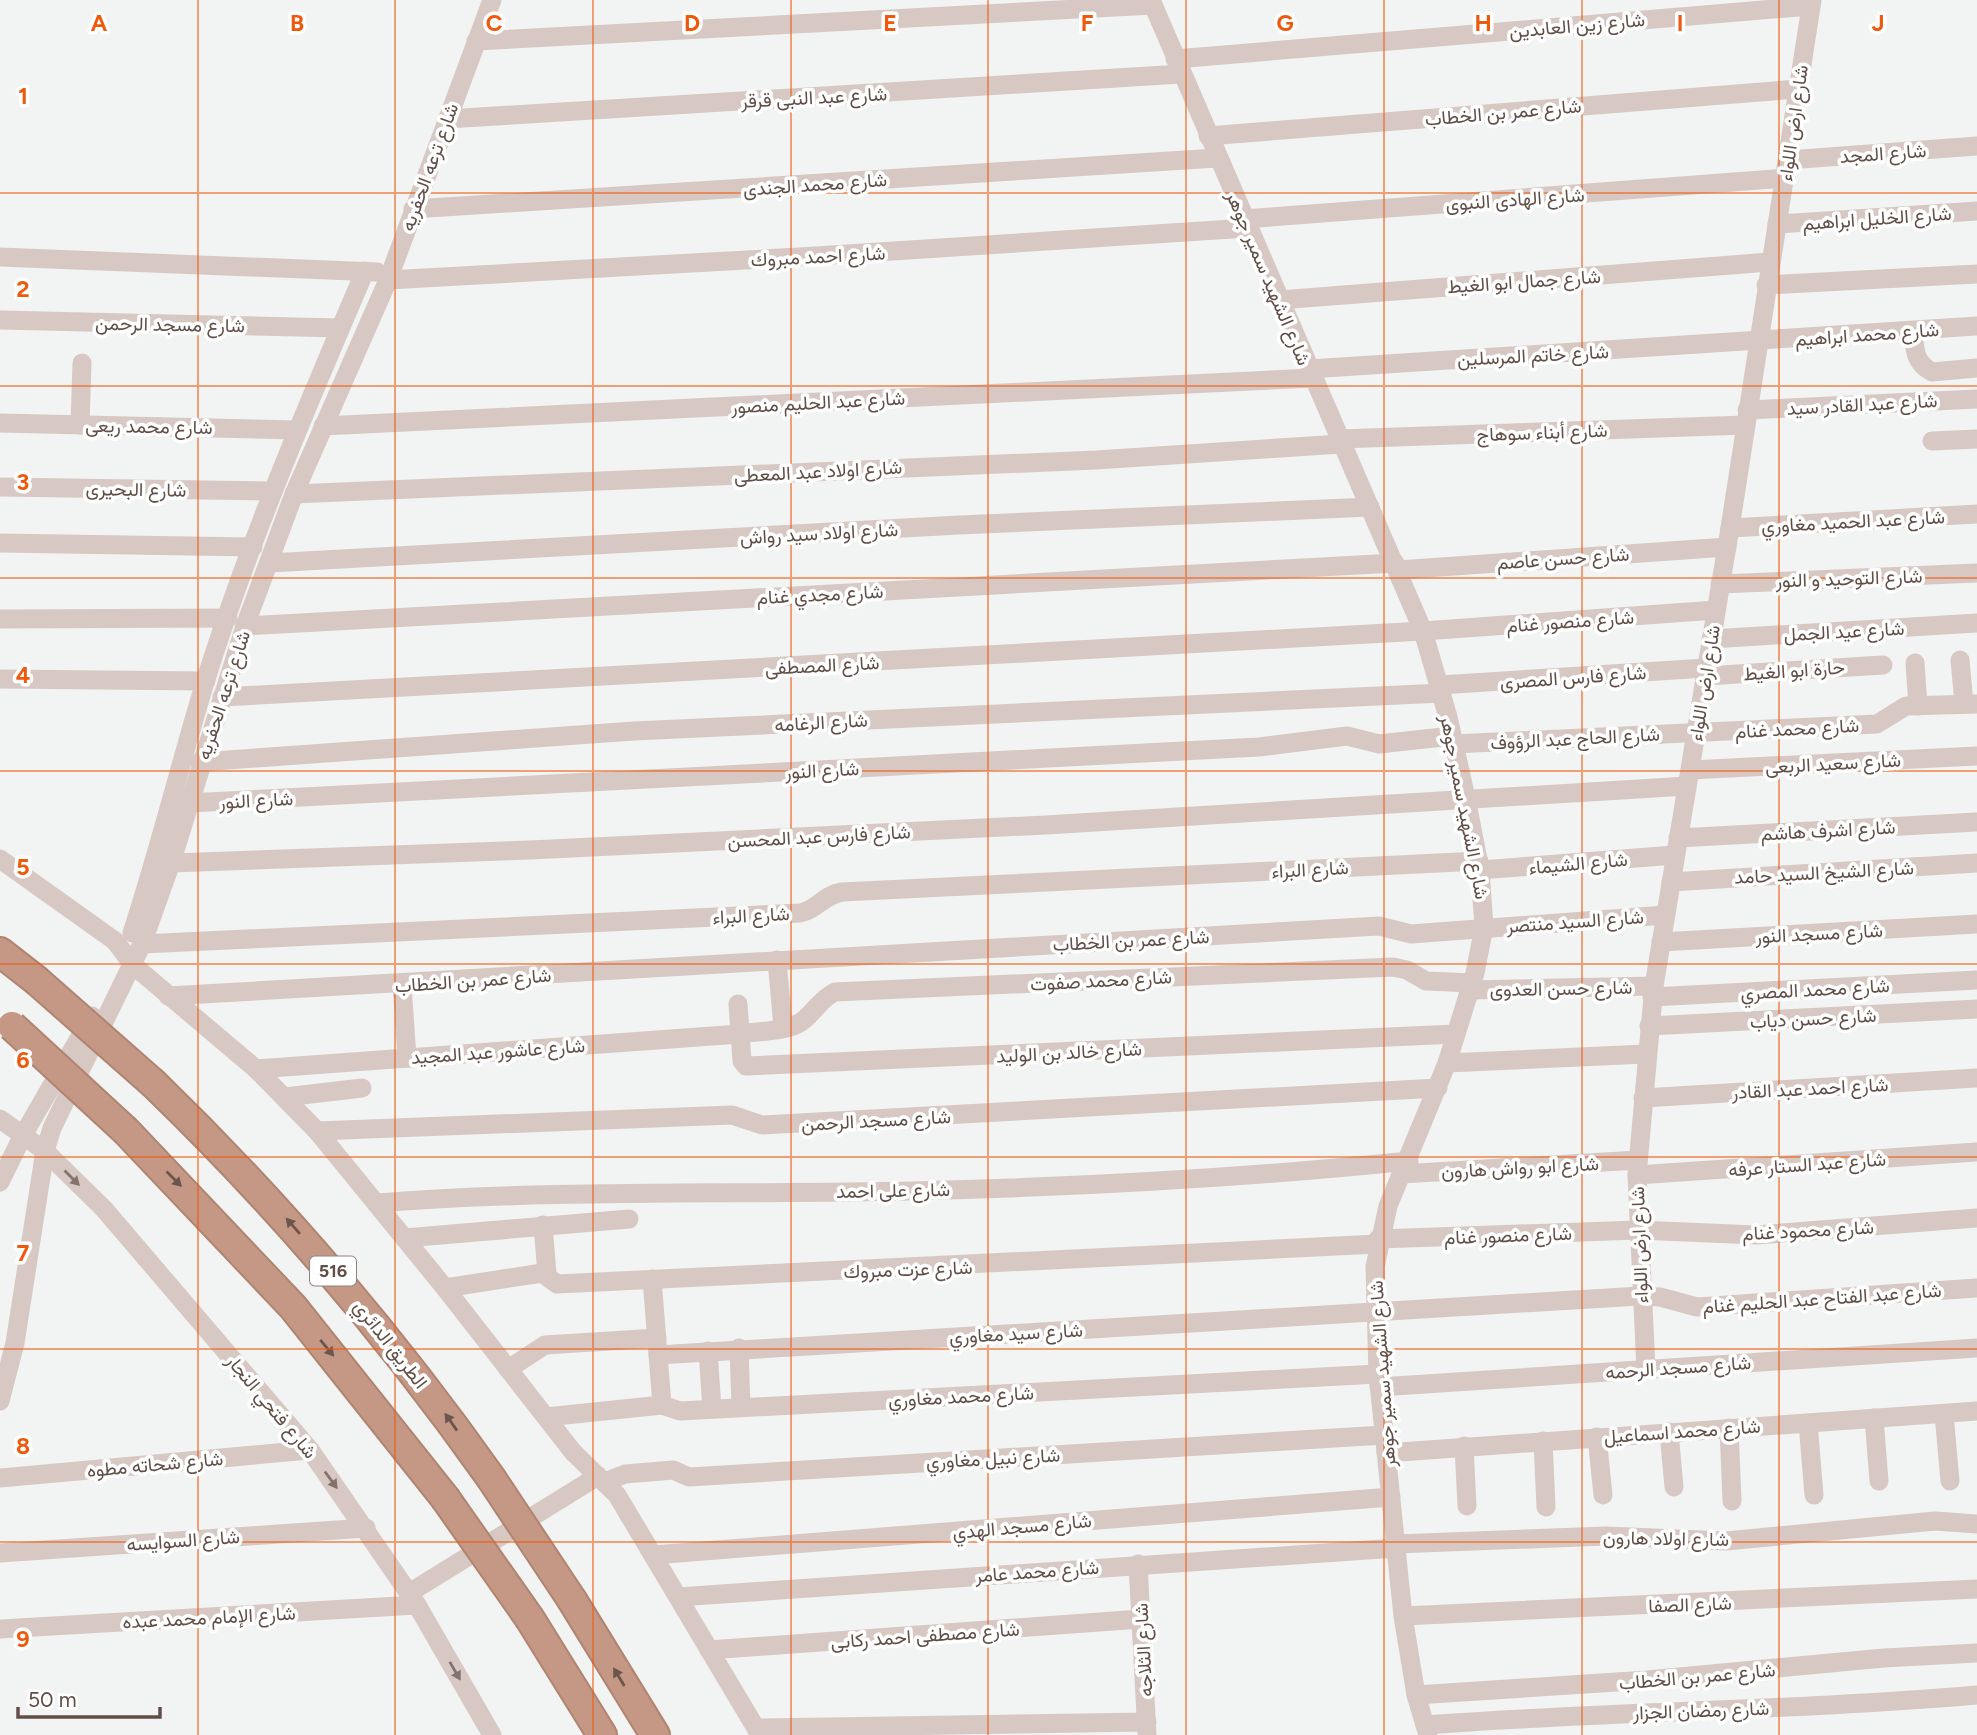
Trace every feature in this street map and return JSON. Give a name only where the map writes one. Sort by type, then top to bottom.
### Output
[{"type":"highway","name":"الطريق الدائري","points":[[0,952],[36,980],[154,1084],[217,1144],[335,1273],[390,1340],[491,1478],[572,1600],[655,1735]]},
{"type":"highway","name":"516","points":[[6,1022],[126,1131],[293,1307],[445,1498],[530,1619],[601,1735]]},
{"type":"street","name":"شارع ترعه الحفريه","points":[[1,1177],[22,1137],[133,954],[206,681],[269,563],[294,494],[389,276],[492,0]]},
{"type":"street","points":[[476,41],[1152,3]]},
{"type":"street","name":"شارع الشهيد سمير جوهر","points":[[1152,3],[1423,631],[1441,689],[1479,866],[1484,927],[1470,987],[1447,1063],[1378,1242],[1375,1313],[1378,1380],[1403,1616],[1416,1695],[1427,1730]]},
{"type":"street","name":"شارع زين العابدين","points":[[1178,67],[1812,3]]},
{"type":"street","name":"شارع ارض اللواء","points":[[1646,1370],[1638,1230],[1638,1168],[1645,1054],[1812,3]]},
{"type":"street","name":"شارع عبد النبى قرقر","points":[[447,119],[1178,67]]},
{"type":"street","name":"شارع عمر بن الخطاب","points":[[1208,136],[1798,89]]},
{"type":"street","name":"شارع المجد","points":[[1787,169],[1977,146]]},
{"type":"street","name":"شارع محمد الجندى","points":[[413,209],[1217,158]]},
{"type":"street","name":"شارع الهادى النبوى","points":[[1246,224],[1787,169]]},
{"type":"street","name":"شارع الخليل ابراهيم","points":[[1777,224],[1977,211]]},
{"type":"street","name":"شارع احمد مبروك","points":[[0,257],[365,271],[389,276],[816,256],[1246,224]]},
{"type":"street","name":"شارع جمال ابو الغيط","points":[[1279,300],[1770,262]]},
{"type":"street","name":"شارع ترعه الحفريه","points":[[0,1401],[15,1343],[45,1151],[64,1101],[133,954],[171,863],[222,697],[253,547],[272,491],[365,271]]},
{"type":"street","points":[[1766,285],[1977,274]]},
{"type":"street","name":"شارع مسجد الرحمن","points":[[0,320],[340,328]]},
{"type":"street","name":"شارع محمد ابراهيم","points":[[1757,342],[1977,326]]},
{"type":"street","points":[[1913,331],[1915,358],[1932,372],[1977,368]]},
{"type":"street","name":"شارع خاتم المرسلين","points":[[1311,373],[1757,342]]},
{"type":"street","points":[[80,425],[82,363]]},
{"type":"street","name":"شارع عبد الحليم منصور","points":[[323,426],[1311,373]]},
{"type":"street","name":"شارع عبد القادر سيد","points":[[1746,417],[1977,399]]},
{"type":"street","name":"شارع أبناء سوهاج","points":[[1340,441],[1746,417]]},
{"type":"street","name":"شارع محمد ريعى","points":[[0,422],[298,430]]},
{"type":"street","points":[[1932,442],[1977,439]]},
{"type":"street","name":"شارع اولاد عبد المعطى","points":[[294,494],[1096,460],[1340,441]]},
{"type":"street","name":"شارع البحيرى","points":[[0,487],[272,491]]},
{"type":"street","name":"شارع اولاد سيد رواش","points":[[269,563],[959,525],[1370,507]]},
{"type":"street","name":"شارع عبد الحميد مغاوري","points":[[1728,537],[1977,514]]},
{"type":"street","name":"شارع حسن عاصم","points":[[1397,566],[1728,537]]},
{"type":"street","points":[[0,542],[253,547]]},
{"type":"street","name":"شارع مجدي غنام","points":[[0,619],[236,622],[1397,566]]},
{"type":"street","name":"شارع التوحيد و النور","points":[[1720,584],[1977,573]]},
{"type":"street","name":"شارع منصور غنام","points":[[1423,631],[1716,610]]},
{"type":"street","name":"شارع عيد الجمل","points":[[1711,639],[1977,624]]},
{"type":"street","name":"شارع المصطفى","points":[[222,697],[1423,631]]},
{"type":"street","points":[[1960,660],[1970,704]]},
{"type":"street","points":[[1916,663],[1918,706]]},
{"type":"street","name":"حارة ابو الغيط","points":[[1706,672],[1883,665]]},
{"type":"street","name":"شارع فارس المصرى","points":[[1441,689],[1706,672]]},
{"type":"street","points":[[0,679],[206,681]]},
{"type":"street","name":"شارع الرغامه","points":[[201,762],[634,731],[1441,689]]},
{"type":"street","name":"شارع محمد غنام","points":[[1696,733],[1877,724],[1899,709],[1970,704]]},
{"type":"street","name":"شارع الحاج عبد الرؤوف","points":[[1453,740],[1696,733]]},
{"type":"street","name":"شارع النور","points":[[189,803],[1259,747],[1347,736],[1379,744],[1453,740]]},
{"type":"street","name":"شارع سعيد الربعى","points":[[1466,798],[1977,756]]},
{"type":"street","name":"شارع فارس عبد المحسن","points":[[171,863],[544,850],[977,829],[1466,798]]},
{"type":"street","name":"شارع اشرف هاشم","points":[[1677,847],[1977,822]]},
{"type":"street","name":"شارع الشيماء","points":[[1479,866],[1677,847]]},
{"type":"street","points":[[0,859],[133,954],[168,996],[256,1069],[317,1131],[445,1288],[572,1452],[617,1495],[758,1731],[1147,1728]]},
{"type":"street","name":"شارع الشيخ السيد حامد","points":[[1671,882],[1977,863]]},
{"type":"street","name":"شارع البراء","points":[[133,954],[800,913],[808,911],[827,896],[842,892],[1479,866]]},
{"type":"street","name":"شارع السيد منتصر","points":[[1484,927],[1665,915]]},
{"type":"street","name":"شارع مسجد النور","points":[[1661,942],[1977,924]]},
{"type":"street","name":"شارع عمر بن الخطاب","points":[[168,996],[402,985],[777,960],[1378,926],[1411,934],[1484,927]]},
{"type":"street","points":[[777,960],[783,1027]]},
{"type":"street","name":"شارع محمد صفوت","points":[[740,1034],[802,1021],[825,997],[835,992],[1393,967],[1407,970],[1426,981],[1470,987]]},
{"type":"street","name":"شارع محمد المصري","points":[[1653,992],[1977,981]]},
{"type":"street","points":[[402,985],[407,1058]]},
{"type":"street","name":"شارع حسن العدوى","points":[[1470,987],[1653,992]]},
{"type":"street","name":"شارع خالد بن الوليد","points":[[738,1004],[742,1061],[746,1066],[1456,1034]]},
{"type":"street","name":"شارع حسن دياب","points":[[1649,1026],[1977,1009]]},
{"type":"street","name":"شارع عاشور عبد المجيد","points":[[256,1069],[740,1034]]},
{"type":"street","points":[[1447,1063],[1645,1054]]},
{"type":"street","name":"شارع احمد عبد القادر","points":[[1643,1098],[1977,1078]]},
{"type":"street","points":[[285,1097],[362,1088]]},
{"type":"street","name":"شارع مسجد الرحمن","points":[[317,1131],[732,1115],[762,1125],[1437,1088]]},
{"type":"street","name":"شارع فتحي النجار","points":[[0,1119],[45,1151],[104,1209],[310,1450],[413,1599],[492,1735]]},
{"type":"street","name":"شارع عبد الستار عرفه","points":[[1638,1168],[1977,1152]]},
{"type":"street","name":"شارع ابو رواش هارون","points":[[1405,1168],[1638,1168]]},
{"type":"street","name":"شارع على احمد","points":[[377,1203],[545,1193],[925,1190],[1405,1168]]},
{"type":"street","name":"شارع محمود غنام","points":[[1638,1230],[1756,1236],[1977,1218]]},
{"type":"street","points":[[405,1238],[629,1219]]},
{"type":"street","points":[[543,1226],[547,1274]]},
{"type":"street","name":"شارع منصور غنام","points":[[1378,1242],[1638,1230]]},
{"type":"street","name":"شارع عزت مبروك","points":[[445,1288],[547,1274],[557,1284],[1070,1262],[1378,1242]]},
{"type":"street","points":[[652,1279],[662,1405]]},
{"type":"street","name":"شارع عبد الفتاح عبد الحليم غنام","points":[[1375,1313],[1640,1296],[1660,1297],[1698,1307],[1977,1288]]},
{"type":"street","name":"شارع سيد مغاوري","points":[[508,1369],[545,1345],[658,1347],[708,1351],[1375,1313]]},
{"type":"street","points":[[739,1348],[741,1408]]},
{"type":"street","name":"شارع مسجد الرحمه","points":[[1378,1380],[1646,1370],[1977,1348]]},
{"type":"street","points":[[708,1351],[712,1409]]},
{"type":"street","name":"شارع محمد مغاوري","points":[[546,1417],[662,1405],[680,1411],[1378,1380]]},
{"type":"street","name":"شارع محمد اسماعيل","points":[[1385,1444],[1464,1446],[1977,1411]]},
{"type":"street","points":[[1944,1414],[1951,1481]]},
{"type":"street","points":[[1874,1419],[1879,1481]]},
{"type":"street","points":[[1808,1423],[1814,1495]]},
{"type":"street","points":[[1729,1428],[1732,1501]]},
{"type":"street","points":[[1669,1432],[1674,1487]]},
{"type":"street","points":[[1597,1437],[1603,1495]]},
{"type":"street","points":[[1542,1441],[1546,1507]]},
{"type":"street","name":"شارع نبيل مغاوري","points":[[413,1599],[602,1479],[625,1474],[670,1470],[689,1477],[1385,1444]]},
{"type":"street","points":[[1464,1446],[1468,1506]]},
{"type":"street","name":"شارع شحاته مطوه","points":[[0,1478],[310,1450]]},
{"type":"street","name":"شارع مسجد الهدي","points":[[653,1555],[1391,1497]]},
{"type":"street","name":"شارع اولاد هارون","points":[[1396,1546],[1605,1536],[1726,1541],[1935,1521],[1977,1524]]},
{"type":"street","name":"شارع السوايسه","points":[[0,1553],[366,1528]]},
{"type":"street","name":"شارع محمد عامر","points":[[678,1597],[1396,1546]]},
{"type":"street","name":"شارع الثلاجه","points":[[1138,1564],[1147,1728]]},
{"type":"street","name":"شارع الصفا","points":[[1403,1616],[1977,1589]]},
{"type":"street","name":"شارع الإمام محمد عبده","points":[[0,1629],[413,1599]]},
{"type":"street","name":"شارع مصطفى احمد ركابى","points":[[709,1650],[1141,1619]]},
{"type":"street","name":"شارع عمر بن الخطاب","points":[[1416,1695],[1634,1681],[1884,1658],[1977,1653]]},
{"type":"street","name":"شارع رمضان الجزار","points":[[1427,1730],[1567,1715],[1877,1703],[1977,1695]]}]
